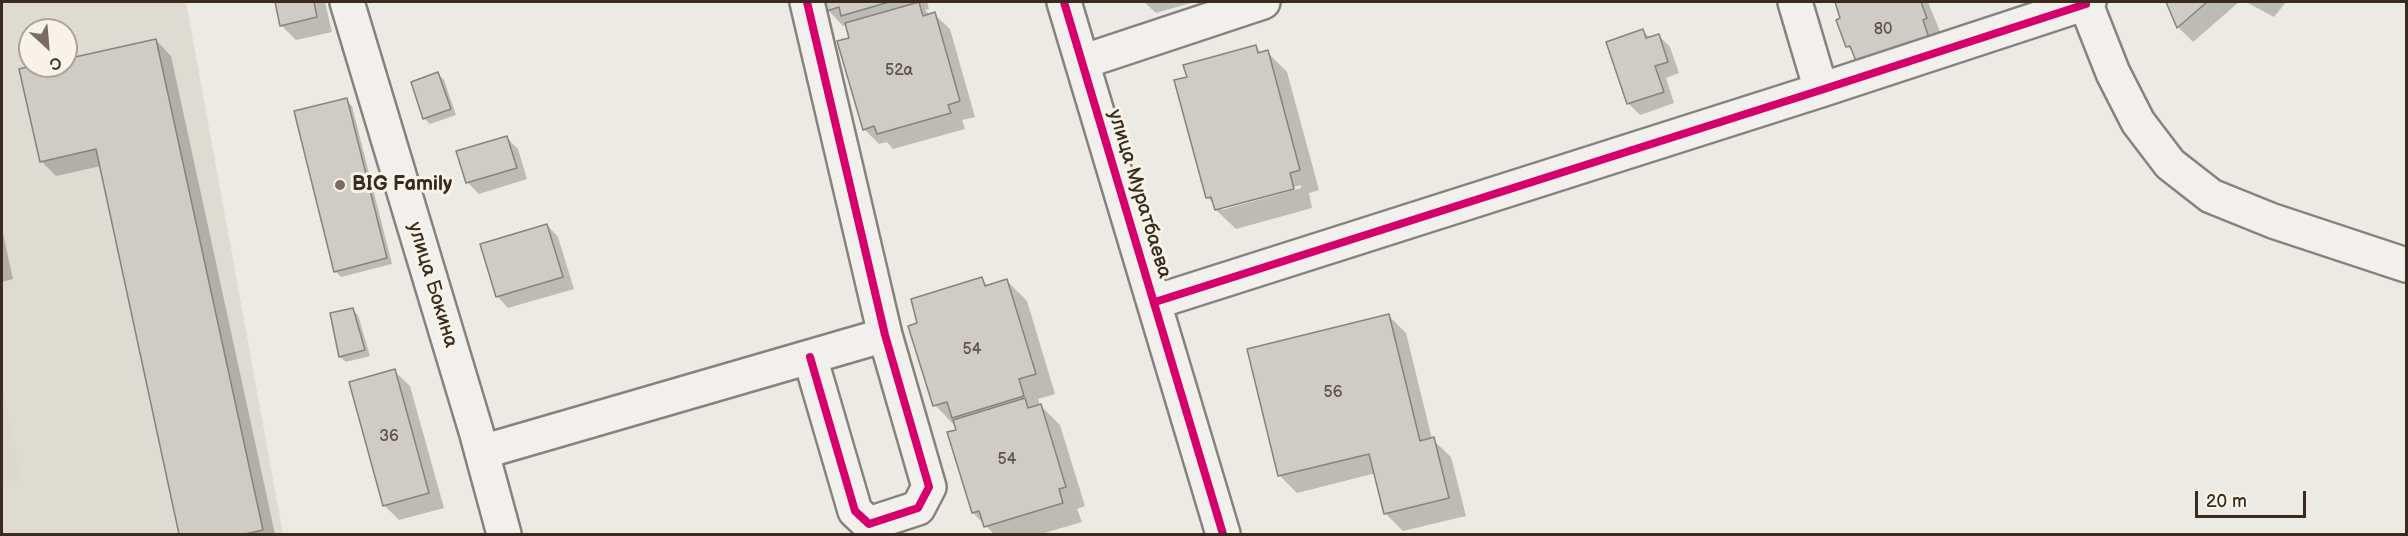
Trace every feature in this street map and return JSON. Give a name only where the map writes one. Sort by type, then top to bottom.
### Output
[{"type":"street","name":"улица Бокина","points":[[347,2],[482,452],[504,534]]},
{"type":"street","points":[[807,2],[885,335],[929,488],[918,508],[869,524],[855,511],[810,357]]},
{"type":"street","name":"улица Муратбаева","points":[[1064,2],[1155,302],[1222,534]]},
{"type":"street","points":[[1082,62],[1263,2]]},
{"type":"street","points":[[1796,2],[1821,90]]},
{"type":"street","points":[[1155,302],[1821,90],[2087,2],[2113,73],[2138,122],[2170,164],[2211,196],[2273,221],[2406,265]]},
{"type":"street","points":[[482,452],[885,335]]},
{"type":"shaded area","points":[[2,2],[186,2],[283,534],[2,534]]},
{"type":"shaded area","points":[[2,385],[22,480],[2,484]]},
{"type":"building","points":[[275,2],[314,2],[317,17],[280,26]]},
{"type":"building","points":[[824,2],[889,2],[841,16],[839,7],[827,11]]},
{"type":"building","points":[[919,2],[923,16],[935,12],[960,101],[948,105],[951,113],[877,134],[874,126],[863,130],[837,41],[849,38],[845,23]]},
{"type":"building","points":[[1835,2],[1921,2],[1927,18],[1923,20],[1930,41],[1858,66],[1850,46],[1846,47],[1836,20],[1840,18]]},
{"type":"building","points":[[2166,2],[2207,2],[2177,28]]},
{"type":"building","points":[[1643,29],[1646,38],[1659,34],[1668,62],[1655,66],[1664,92],[1627,104],[1606,42]]},
{"type":"building","points":[[156,39],[263,530],[245,534],[179,534],[96,149],[40,162],[21,78],[78,78],[78,56]]},
{"type":"building","points":[[1256,45],[1258,53],[1268,50],[1300,170],[1290,173],[1294,189],[1215,210],[1211,197],[1206,198],[1174,80],[1187,77],[1183,65]]},
{"type":"building","points":[[438,72],[451,109],[423,119],[411,82]]},
{"type":"building","name":"BIG Family","points":[[347,98],[387,258],[334,272],[294,111]]},
{"type":"building","points":[[507,136],[517,168],[466,183],[456,151]]},
{"type":"building","points":[[547,224],[563,277],[496,297],[480,244]]},
{"type":"building","points":[[982,277],[985,286],[1007,279],[1036,374],[1019,379],[1024,396],[952,418],[947,402],[933,406],[908,326],[917,323],[911,299]]},
{"type":"building","points":[[353,308],[365,350],[339,357],[330,313]]},
{"type":"building","points":[[1389,314],[1420,441],[1434,437],[1449,498],[1384,514],[1369,454],[1278,476],[1247,349]]},
{"type":"building","points":[[395,369],[429,493],[383,506],[349,382]]},
{"type":"building","points":[[1025,398],[1028,408],[1041,404],[1066,487],[1059,489],[1063,503],[984,527],[979,511],[972,513],[947,432],[956,430],[953,420]]},
{"type":"cycle path","points":[[807,2],[885,335],[929,487],[918,508],[869,524],[855,511],[810,357]]},
{"type":"cycle path","points":[[1064,2],[1223,534]]},
{"type":"cycle path","points":[[1155,302],[1821,90],[2086,4],[2085,2]]},
{"type":"place","name":"BIG Family","points":[[340,185]]}]
